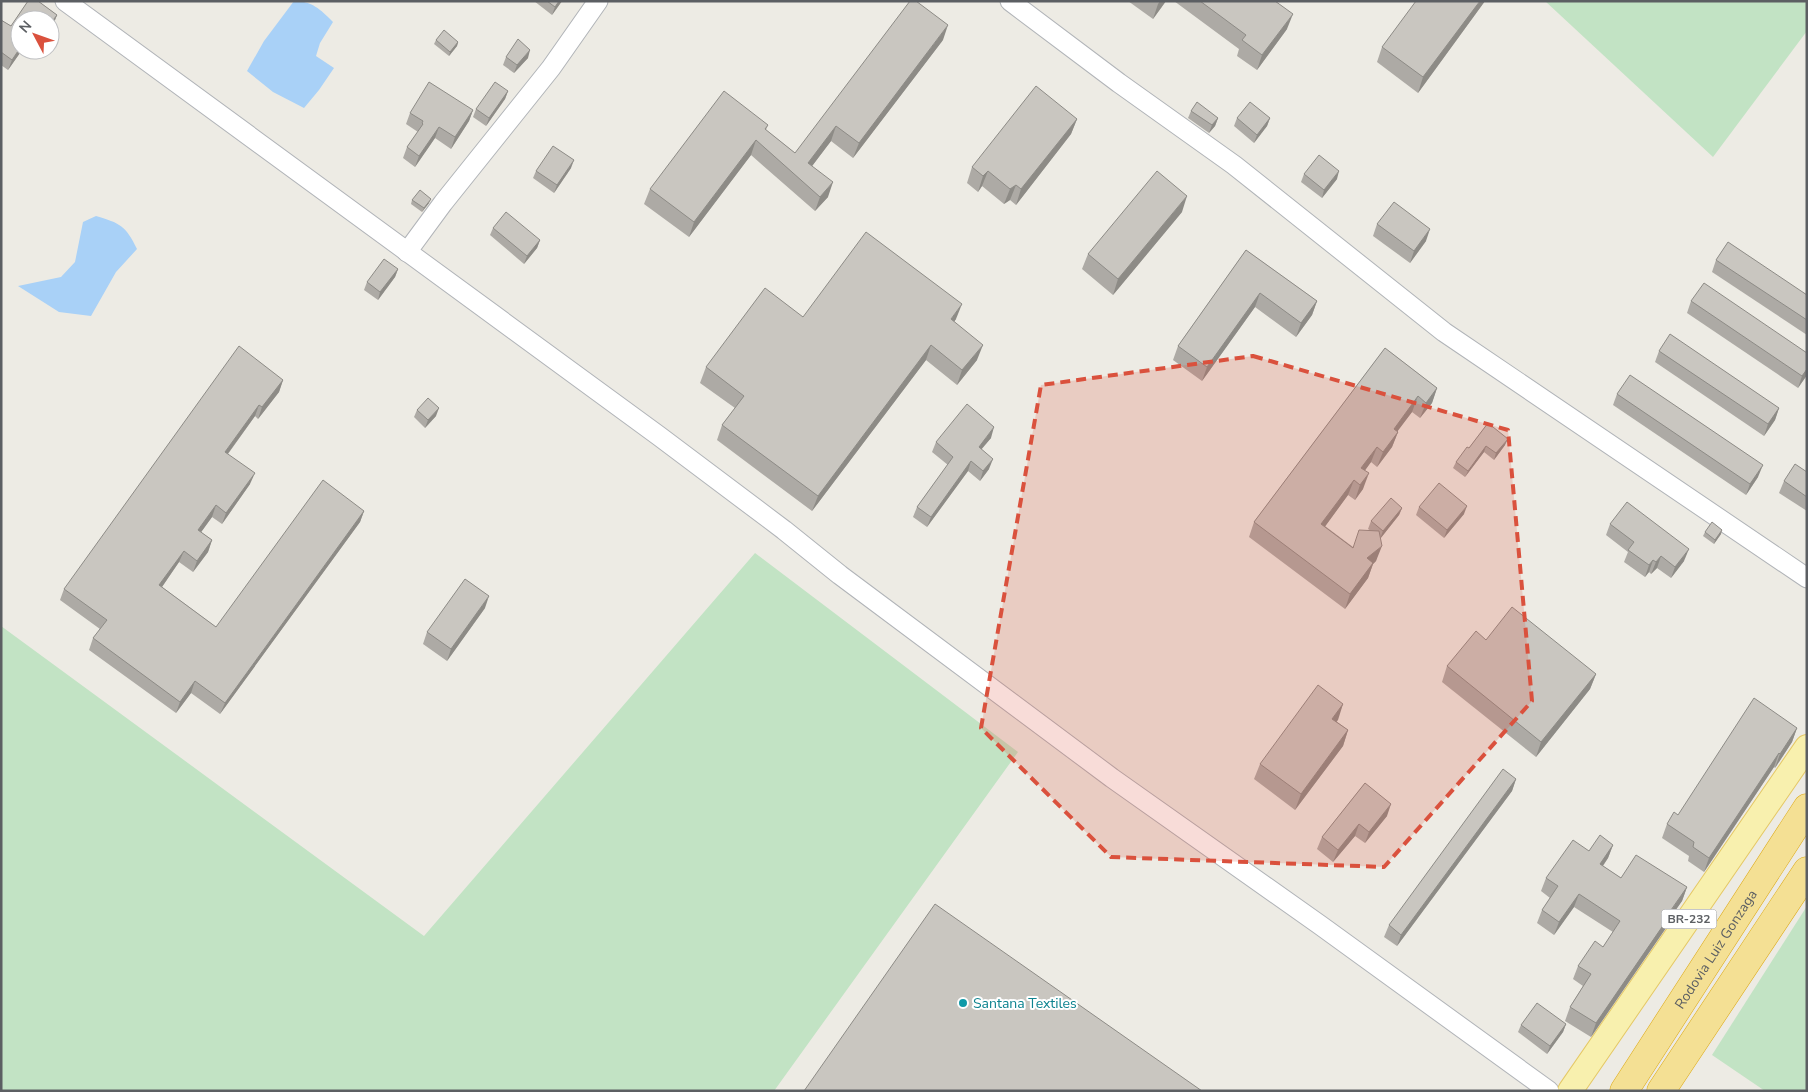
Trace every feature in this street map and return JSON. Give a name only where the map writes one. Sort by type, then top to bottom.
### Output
[{"type":"highway","name":"Rodovia Luiz Gonzaga","points":[[1624,1091],[1807,808]]},
{"type":"highway","points":[[1661,1091],[1807,871]]},
{"type":"main road","name":"BR-232","points":[[1570,1091],[1807,747]]},
{"type":"street","points":[[65,1],[670,445],[784,530],[840,575],[1105,772],[1550,1091]]},
{"type":"street","points":[[407,252],[551,68],[598,1]]},
{"type":"street","points":[[1010,1],[1234,164],[1444,332],[1807,578]]},
{"type":"highlighted area","points":[[1253,356],[1508,430],[1532,701],[1384,867],[1111,857],[981,728],[1041,385]]},
{"type":"green space","points":[[1545,1],[1807,1],[1807,31],[1713,157]]},
{"type":"green space","points":[[755,553],[1018,752],[774,1091],[1,1091],[1,626],[424,936]]},
{"type":"green space","points":[[1807,906],[1807,1091],[1765,1091],[1712,1055]]},
{"type":"water","points":[[294,1],[311,4],[333,22],[320,43],[316,56],[334,68],[304,108],[273,92],[247,71],[264,41]]},
{"type":"water","points":[[96,216],[117,223],[126,230],[137,249],[116,272],[91,316],[59,312],[18,286],[61,277],[75,262],[83,222]]},
{"type":"building","points":[[28,1],[38,1],[50,10],[22,10]]},
{"type":"building","points":[[547,1],[559,1],[555,7]]},
{"type":"building","points":[[910,1],[916,1],[948,25],[859,143],[836,126],[808,163],[833,182],[820,197],[756,140],[694,222],[650,189],[724,91],[768,125],[765,129],[795,153]]},
{"type":"building","points":[[1200,1],[1275,1],[1293,14],[1262,55],[1242,40],[1246,35]]},
{"type":"building","points":[[1416,1],[1480,1],[1423,77],[1382,47]]},
{"type":"building","points":[[1,20],[10,25],[10,59],[1,52]]},
{"type":"building","points":[[444,30],[458,42],[450,52],[436,40]]},
{"type":"building","points":[[518,39],[530,50],[517,65],[506,57]]},
{"type":"building","points":[[429,82],[473,110],[455,137],[439,127],[419,156],[407,147],[423,124],[423,121],[410,113]]},
{"type":"building","points":[[495,82],[508,91],[489,118],[476,109]]},
{"type":"building","points":[[1036,86],[1077,119],[1021,189],[1016,185],[1010,189],[988,171],[983,176],[972,167]]},
{"type":"building","points":[[1197,102],[1218,118],[1212,125],[1191,111]]},
{"type":"building","points":[[1250,102],[1270,118],[1257,135],[1237,118]]},
{"type":"building","points":[[553,146],[574,160],[557,185],[536,171]]},
{"type":"building","points":[[1319,155],[1339,171],[1324,190],[1304,174]]},
{"type":"building","points":[[1157,171],[1187,196],[1118,279],[1088,254]]},
{"type":"building","points":[[420,190],[431,199],[424,208],[412,200]]},
{"type":"building","points":[[1394,202],[1430,229],[1414,251],[1377,224]]},
{"type":"building","points":[[506,212],[540,240],[527,256],[493,228]]},
{"type":"building","points":[[866,232],[962,304],[951,319],[983,345],[962,370],[931,345],[818,496],[722,425],[744,396],[706,367],[765,288],[803,317]]},
{"type":"building","points":[[1728,242],[1807,295],[1807,320],[1716,260]]},
{"type":"building","points":[[1246,250],[1317,301],[1301,323],[1260,293],[1207,367],[1178,346]]},
{"type":"building","points":[[384,259],[398,269],[380,292],[367,282]]},
{"type":"building","points":[[1704,283],[1807,353],[1807,369],[1802,376],[1691,301]]},
{"type":"building","points":[[1670,334],[1779,408],[1768,424],[1659,351]]},
{"type":"building","points":[[239,346],[283,380],[262,407],[259,405],[225,452],[255,473],[226,513],[216,505],[198,530],[212,540],[197,561],[184,551],[159,585],[216,627],[323,480],[364,511],[225,703],[195,681],[180,702],[93,638],[107,620],[64,589]]},
{"type":"building","points":[[1385,348],[1437,388],[1426,403],[1418,396],[1394,429],[1398,432],[1383,452],[1377,447],[1361,468],[1369,473],[1360,485],[1354,480],[1321,524],[1353,548],[1359,530],[1379,531],[1382,546],[1367,558],[1373,563],[1350,594],[1254,522]]},
{"type":"building","points":[[1630,375],[1763,465],[1750,484],[1617,394]]},
{"type":"building","points":[[428,398],[439,408],[428,420],[417,410]]},
{"type":"building","points":[[967,404],[994,427],[979,447],[993,459],[983,471],[971,461],[931,517],[917,507],[953,457],[936,442]]},
{"type":"building","points":[[1488,423],[1508,439],[1496,453],[1486,446],[1468,471],[1456,462]]},
{"type":"building","points":[[1795,464],[1807,472],[1807,497],[1784,481]]},
{"type":"building","points":[[1439,483],[1467,506],[1447,530],[1419,507]]},
{"type":"building","points":[[1391,498],[1402,508],[1383,531],[1371,521]]},
{"type":"building","points":[[1627,502],[1689,549],[1675,567],[1661,556],[1656,562],[1653,560],[1649,565],[1628,550],[1634,542],[1610,524]]},
{"type":"building","points":[[1712,522],[1722,530],[1715,540],[1705,532]]},
{"type":"building","points":[[465,579],[489,596],[451,649],[427,632]]},
{"type":"building","points":[[1512,607],[1596,674],[1541,742],[1447,666],[1476,631],[1486,640]]},
{"type":"building","points":[[1318,685],[1343,704],[1332,719],[1348,730],[1301,794],[1260,764]]},
{"type":"building","points":[[1754,698],[1797,728],[1709,858],[1693,847],[1694,842],[1667,824],[1674,812],[1678,815]]},
{"type":"building","points":[[1503,769],[1516,779],[1401,935],[1389,925]]},
{"type":"building","points":[[1365,783],[1391,804],[1369,832],[1359,824],[1338,850],[1322,837]]},
{"type":"building","points":[[1600,835],[1613,845],[1600,864],[1621,878],[1636,855],[1687,887],[1671,910],[1673,911],[1596,1023],[1570,1007],[1591,974],[1578,966],[1595,941],[1603,947],[1620,921],[1579,894],[1559,922],[1542,910],[1558,886],[1546,878],[1573,840],[1589,851]]},
{"type":"building","name":"Santana Textiles","points":[[935,904],[1202,1091],[804,1091]]},
{"type":"building","points":[[1537,1003],[1566,1024],[1550,1046],[1521,1025]]},
{"type":"place","name":"Santana Textiles","points":[[963,1003]]}]
